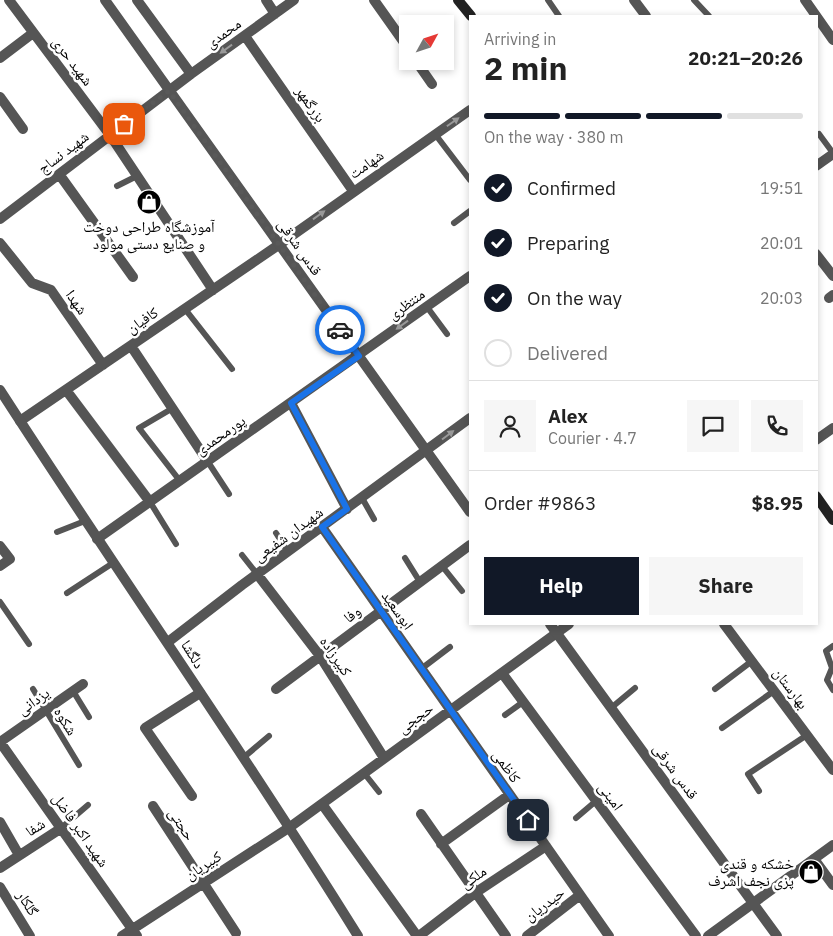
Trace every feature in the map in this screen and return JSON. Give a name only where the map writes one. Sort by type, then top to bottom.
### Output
[{"type":"main road","points":[[458,0],[469,15]]},
{"type":"main road","points":[[818,499],[833,520]]},
{"type":"street","name":"شهید حری","points":[[9,0],[110,136],[213,290]]},
{"type":"street","name":"قدس شرقی","points":[[105,0],[469,511]]},
{"type":"street","points":[[137,0],[191,74]]},
{"type":"street","points":[[266,0],[275,14]]},
{"type":"street","name":"محمدی","points":[[169,91],[294,0]]},
{"type":"street","points":[[374,0],[399,35]]},
{"type":"street","points":[[805,0],[813,15]]},
{"type":"street","points":[[639,2],[646,15]]},
{"type":"street","points":[[818,24],[833,40]]},
{"type":"street","points":[[0,58],[33,33]]},
{"type":"street","name":"بزرگمهر","points":[[245,36],[353,191]]},
{"type":"street","points":[[422,70],[432,84]]},
{"type":"street","name":"شهید نساج","points":[[0,219],[169,91]]},
{"type":"street","points":[[0,98],[24,129]]},
{"type":"street","name":"شهامت","points":[[280,244],[469,111]]},
{"type":"street","points":[[818,164],[833,153]]},
{"type":"street","points":[[59,174],[132,277]]},
{"type":"street","name":"شهدا","points":[[0,243],[32,284],[51,290],[102,365]]},
{"type":"street","name":"کافیان","points":[[20,421],[280,244]]},
{"type":"street","points":[[818,256],[832,273]]},
{"type":"street","name":"منتظری","points":[[359,356],[469,277]]},
{"type":"street","points":[[131,346],[208,462]]},
{"type":"street","name":"پورمحمدی","points":[[97,539],[359,356]]},
{"type":"street","name":"دلگشا","points":[[0,390],[85,521],[168,642],[290,827],[358,936]]},
{"type":"street","points":[[66,390],[150,502]]},
{"type":"street","points":[[291,403],[347,509]]},
{"type":"street","name":"شهیدان شفیعی","points":[[168,642],[257,574],[469,419]]},
{"type":"street","points":[[818,439],[833,428]]},
{"type":"street","name":"ابوسعید","points":[[322,527],[450,710]]},
{"type":"street","points":[[0,546],[10,559],[0,566]]},
{"type":"street","name":"وفا","points":[[276,689],[469,546]]},
{"type":"street","name":"کبیرزاده","points":[[257,574],[320,656],[384,758]]},
{"type":"street","name":"قدس شرقی","points":[[551,625],[777,936]]},
{"type":"street","name":"حججی","points":[[290,827],[568,625]]},
{"type":"street","name":"بهارستان","points":[[725,625],[833,770]]},
{"type":"street","name":"امینی","points":[[502,673],[696,936]]},
{"type":"street","name":"یزدانی","points":[[0,742],[83,684]]},
{"type":"street","points":[[192,796],[145,728],[200,693]]},
{"type":"street","name":"کاظمی","points":[[450,710],[609,936]]},
{"type":"street","name":"شهید اکبر فاضل","points":[[0,742],[135,932]]},
{"type":"street","points":[[441,844],[509,795]]},
{"type":"street","points":[[322,804],[418,936]]},
{"type":"street","name":"حجتی","points":[[153,806],[202,884],[236,933]]},
{"type":"street","points":[[420,814],[506,936]]},
{"type":"street","points":[[0,822],[19,855]]},
{"type":"street","name":"کبیریان","points":[[122,936],[135,932],[202,884],[290,827]]},
{"type":"street","name":"شفا","points":[[0,868],[60,829]]},
{"type":"street","name":"ملکی","points":[[418,936],[475,893],[546,846]]},
{"type":"street","points":[[708,936],[833,846]]},
{"type":"street","points":[[814,859],[833,885]]},
{"type":"street","name":"گلکار","points":[[0,887],[30,936]]},
{"type":"street","name":"حیدریان","points":[[527,936],[580,895]]},
{"type":"lane","points":[[548,0],[558,15]]},
{"type":"lane","points":[[694,0],[708,15]]},
{"type":"lane","points":[[436,134],[469,179]]},
{"type":"lane","points":[[820,134],[833,153]]},
{"type":"lane","points":[[117,186],[137,176]]},
{"type":"lane","points":[[454,223],[469,212]]},
{"type":"lane","points":[[427,307],[447,334]]},
{"type":"lane","points":[[185,309],[232,369]]},
{"type":"lane","points":[[173,408],[139,428],[180,481]]},
{"type":"lane","points":[[208,462],[229,494]]},
{"type":"lane","points":[[362,498],[374,519]]},
{"type":"lane","points":[[150,502],[176,544]]},
{"type":"lane","points":[[57,532],[85,521]]},
{"type":"lane","points":[[276,534],[288,552]]},
{"type":"lane","points":[[242,555],[257,574]]},
{"type":"lane","points":[[405,558],[420,582]]},
{"type":"lane","points":[[67,593],[113,563]]},
{"type":"lane","points":[[442,566],[462,591]]},
{"type":"lane","points":[[0,602],[29,644]]},
{"type":"lane","points":[[833,646],[826,651],[832,668],[827,680],[833,690]]},
{"type":"lane","points":[[421,669],[450,647]]},
{"type":"lane","points":[[715,689],[752,662]]},
{"type":"lane","points":[[611,708],[635,688]]},
{"type":"lane","name":"شکوه","points":[[33,689],[79,765]]},
{"type":"lane","points":[[73,691],[89,717]]},
{"type":"lane","points":[[722,728],[774,691]]},
{"type":"lane","points":[[506,715],[523,702]]},
{"type":"lane","points":[[759,791],[748,774],[807,735]]},
{"type":"lane","points":[[243,758],[269,736]]},
{"type":"lane","points":[[364,773],[380,792]]},
{"type":"lane","points":[[576,818],[596,801]]},
{"type":"lane","points":[[60,829],[88,805]]},
{"type":"way so far","points":[[124,124],[169,91],[340,330]]},
{"type":"place","name":"آموزشگاه طراحی دوخت و صنایع دستی مولود","points":[[149,202]]},
{"type":"place","name":"خشکه و قندی پزی نجف اشرف","points":[[811,872]]},
{"type":"route","points":[[340,330],[359,356],[291,403],[347,509],[322,527],[528,820]]}]
